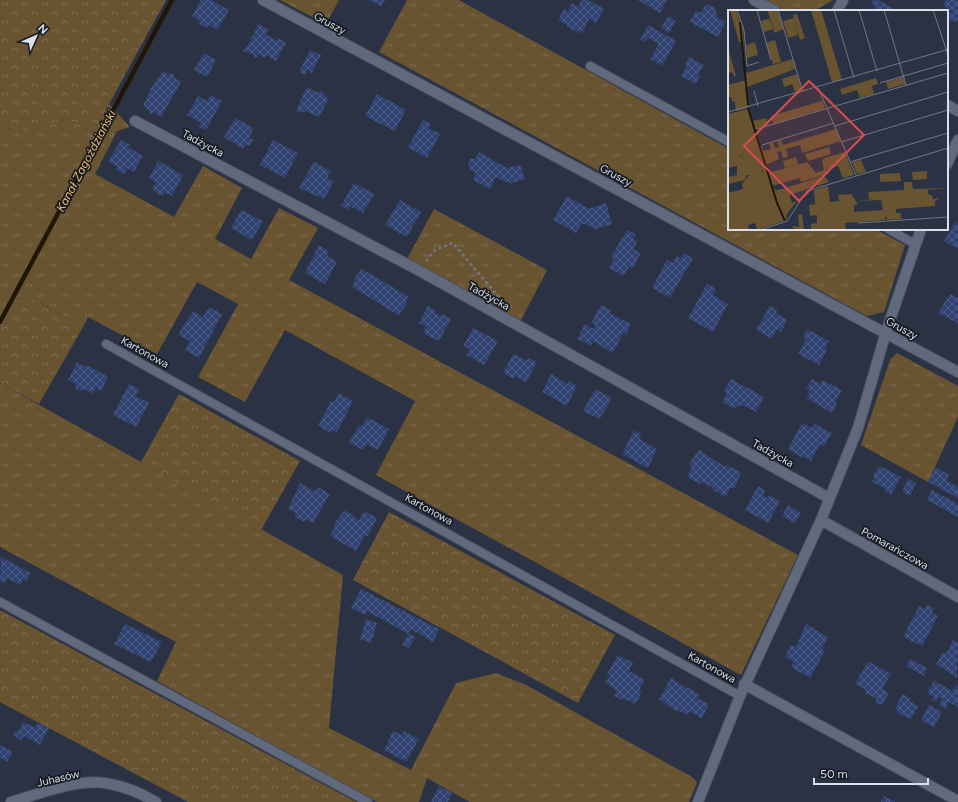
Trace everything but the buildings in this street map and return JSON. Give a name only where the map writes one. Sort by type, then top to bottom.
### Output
[{"type":"street","name":"Gruszy","points":[[262,0],[886,332],[958,372]]},
{"type":"street","points":[[754,0],[773,10]]},
{"type":"street","points":[[838,10],[843,0]]},
{"type":"street","points":[[948,105],[958,110]]},
{"type":"street","name":"Tadżycka","points":[[135,121],[418,270],[829,498]]},
{"type":"street","points":[[948,162],[958,140]]},
{"type":"street","points":[[698,802],[744,684],[820,520],[858,428],[886,332],[921,230]]},
{"type":"street","name":"Pomarańczowa","points":[[820,520],[958,597]]},
{"type":"street","name":"Kartonowa","points":[[744,684],[958,801]]},
{"type":"street","name":"Juhasów","points":[[10,802],[23,800],[79,784],[109,783],[137,792],[156,802]]},
{"type":"lane","points":[[590,66],[728,141]]},
{"type":"lane","points":[[890,230],[915,244]]},
{"type":"lane","name":"Kartonowa","points":[[106,344],[740,696]]},
{"type":"lane","points":[[0,602],[368,802]]},
{"type":"path","points":[[418,270],[435,250],[453,243],[504,304],[505,318]]},
{"type":"green space","points":[[0,0],[166,0],[97,126],[61,121],[30,131],[0,129]]},
{"type":"green space","points":[[280,0],[339,0],[326,24]]},
{"type":"green space","points":[[407,0],[459,0],[728,148],[728,230],[877,230],[905,245],[884,312],[867,316],[379,52]]},
{"type":"green space","points":[[764,0],[833,0],[816,10],[783,10]]},
{"type":"green space","points":[[109,104],[130,127],[117,131],[95,174],[174,217],[203,166],[242,188],[215,239],[251,259],[279,208],[318,228],[289,280],[798,555],[741,675],[376,475],[415,401],[285,330],[245,402],[198,377],[238,304],[197,282],[157,354],[88,317],[83,327],[22,293],[0,332],[0,129],[30,131],[61,121],[97,126]]},
{"type":"green space","points":[[434,209],[547,270],[520,322],[407,259]]},
{"type":"green space","points":[[22,293],[83,327],[39,404],[0,383],[0,332]]},
{"type":"green space","points":[[897,353],[958,386],[958,417],[928,482],[861,445],[890,360]]},
{"type":"green space","points":[[0,383],[343,575],[329,728],[411,770],[456,683],[496,673],[526,685],[692,777],[697,782],[689,802],[470,802],[427,778],[419,802],[377,802],[157,681],[176,642],[0,547]]},
{"type":"green space","points":[[179,394],[300,461],[261,530],[141,462]]},
{"type":"green space","points":[[389,512],[615,635],[578,703],[353,580]]},
{"type":"green space","points":[[0,610],[356,802],[188,802],[0,702]]},
{"type":"waterway","name":"Kanał Zagoździański","points":[[0,322],[172,0]]}]
